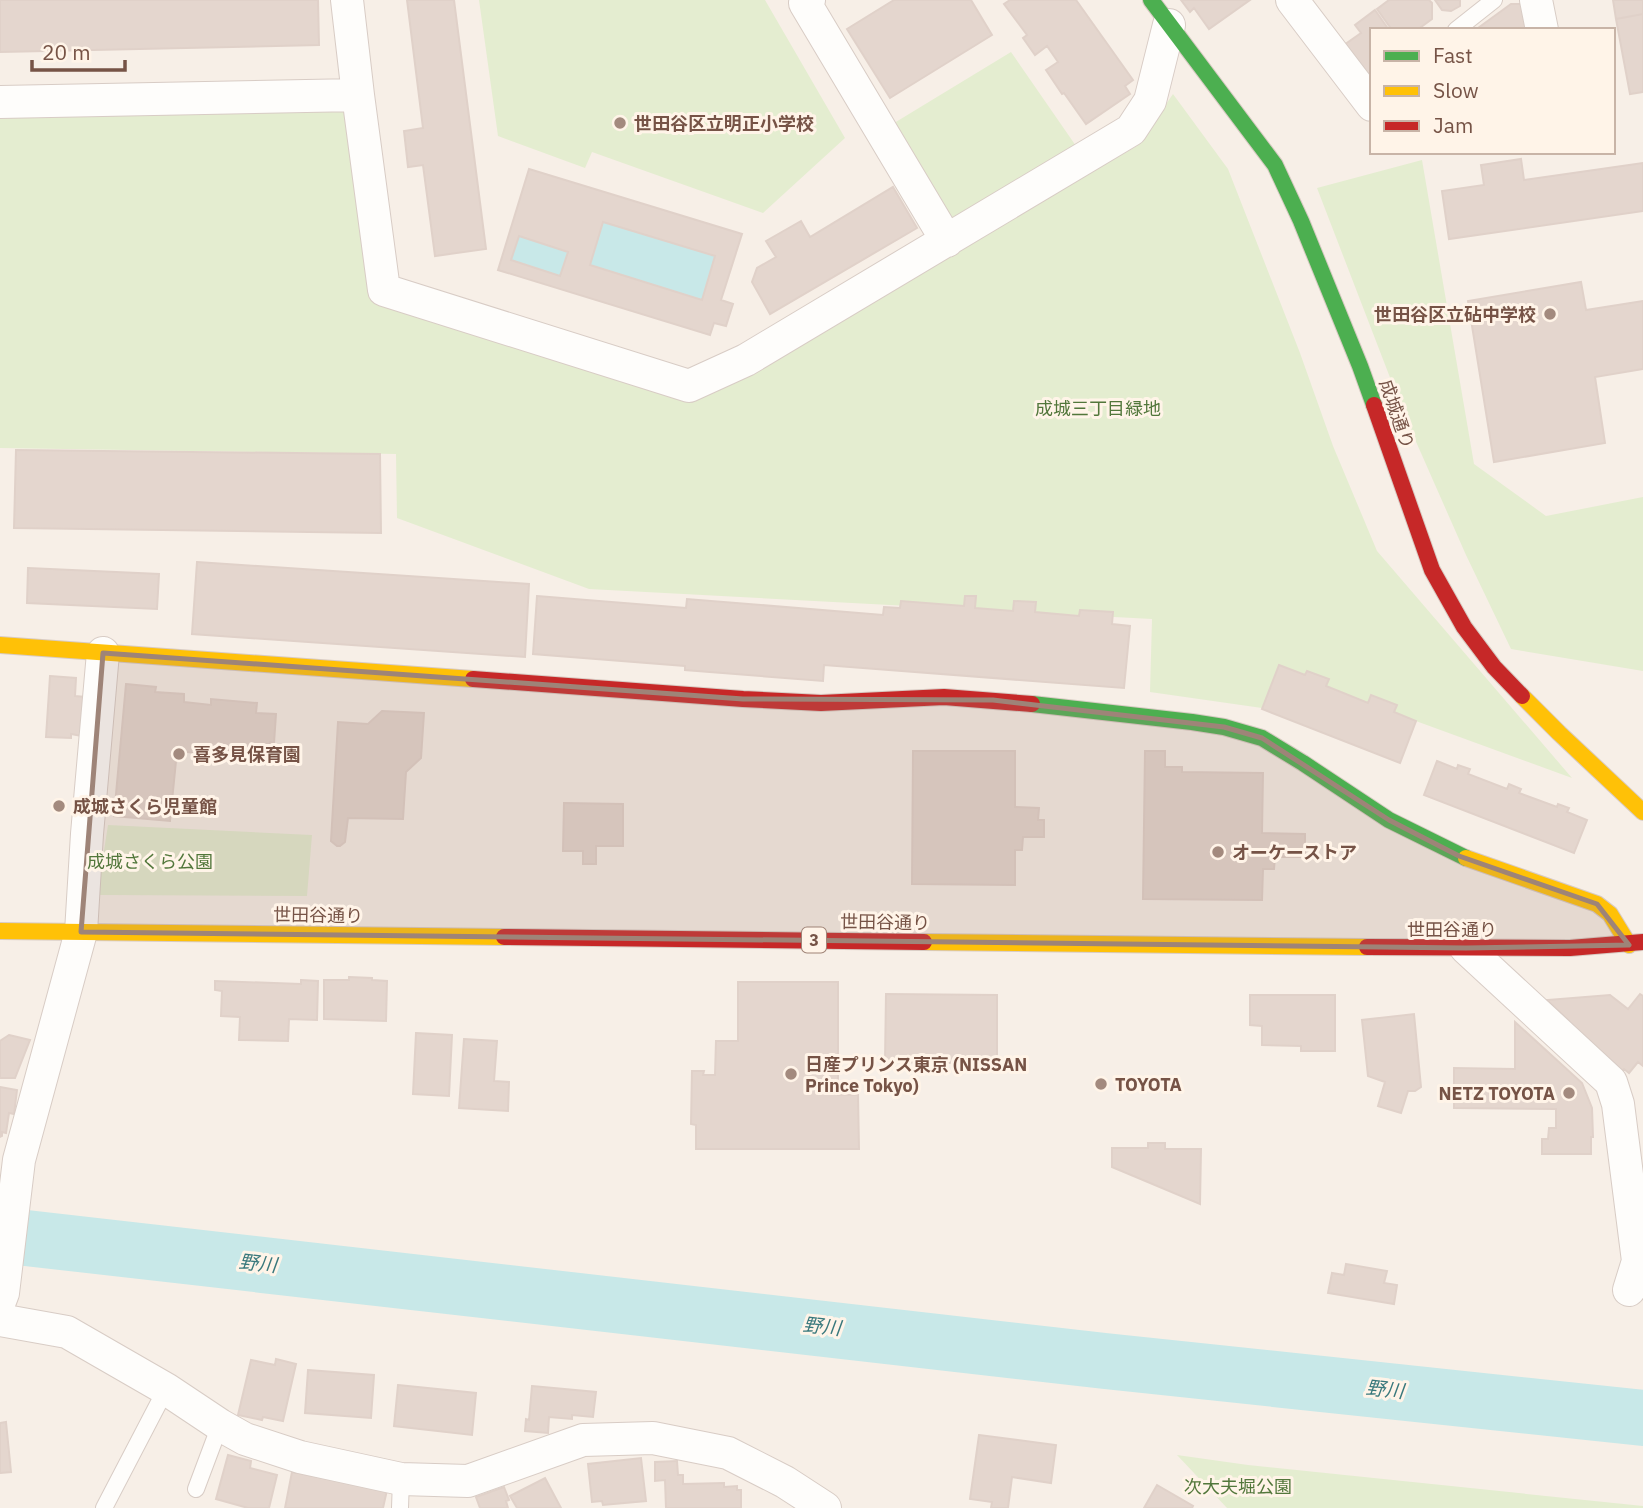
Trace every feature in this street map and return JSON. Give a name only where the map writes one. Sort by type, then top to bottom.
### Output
[{"type":"street","points":[[347,0],[384,290],[689,386],[746,360],[1131,130],[1150,100],[1160,13]]},
{"type":"street","points":[[809,0],[805,3],[947,241]]},
{"type":"street","points":[[1292,0],[1370,100]]},
{"type":"street","points":[[1536,0],[1542,28]]},
{"type":"street","name":"成城通り","points":[[1160,13],[1275,165],[1301,221],[1360,366],[1432,570],[1464,627],[1494,667],[1576,750],[1643,812]]},
{"type":"street","points":[[0,102],[358,95]]},
{"type":"street","points":[[0,645],[743,699],[821,702],[944,697],[993,700],[1224,727],[1262,738],[1389,820],[1459,856],[1597,904],[1610,914],[1636,944]]},
{"type":"street","points":[[103,653],[81,932],[19,1160],[1,1305],[67,1332],[246,1439],[401,1493],[468,1481],[583,1440],[653,1438],[729,1453],[785,1482],[825,1508]]},
{"type":"street","name":"世田谷通り","points":[[0,931],[1466,948],[1570,948],[1636,944]]},
{"type":"street","points":[[1466,948],[1611,1082],[1618,1104],[1638,1261],[1629,1290]]},
{"type":"lane","points":[[1459,28],[1494,0]]},
{"type":"lane","points":[[104,1508],[166,1389]]},
{"type":"lane","points":[[196,1489],[220,1425]]},
{"type":"highlighted area","points":[[103,653],[743,699],[993,700],[1224,727],[1262,738],[1389,820],[1459,856],[1597,904],[1629,945],[1466,948],[81,932]]},
{"type":"green space","points":[[479,0],[765,0],[845,138],[763,213],[592,152],[585,168],[498,136]]},
{"type":"green space","points":[[1011,52],[1085,159],[947,241],[881,131]]},
{"type":"green space","name":"成城三丁目緑地","points":[[1173,94],[1228,169],[1300,353],[1333,446],[1377,551],[1572,778],[1290,675],[1269,709],[1150,692],[1152,619],[589,589],[397,518],[396,454],[0,448],[0,117],[344,106],[373,295],[694,400],[1137,146]]},
{"type":"green space","points":[[1422,160],[1474,464],[1546,516],[1643,497],[1643,671],[1511,649],[1406,419],[1317,188]]},
{"type":"green space","name":"成城さくら公園","points":[[108,825],[312,835],[307,896],[97,895]]},
{"type":"green space","name":"次大夫堀公園","points":[[1177,1455],[1248,1465],[1643,1506],[1643,1508],[1227,1508]]},
{"type":"water","points":[[603,222],[715,256],[702,300],[590,265]]},
{"type":"water","points":[[519,236],[568,252],[560,276],[511,260]]},
{"type":"building","points":[[0,0],[318,0],[319,45],[0,52]]},
{"type":"building","points":[[407,0],[454,0],[486,249],[435,256],[423,165],[408,167],[404,131],[423,128]]},
{"type":"building","points":[[894,0],[971,0],[992,35],[890,98],[847,29]]},
{"type":"building","points":[[1010,0],[1076,0],[1133,80],[1125,86],[1130,94],[1086,124],[1046,70],[1058,62],[1047,46],[1035,55],[1023,38],[1027,35],[1004,4]]},
{"type":"building","points":[[1181,0],[1250,0],[1209,29],[1194,8],[1190,12]]},
{"type":"building","points":[[1389,0],[1429,0],[1432,3],[1432,19],[1420,28],[1391,28],[1377,9]]},
{"type":"building","points":[[1435,0],[1460,0],[1460,6],[1451,11],[1442,10]]},
{"type":"building","points":[[1613,0],[1643,0],[1643,14],[1616,19]]},
{"type":"building","points":[[1511,4],[1520,4],[1526,12],[1527,28],[1478,28]]},
{"type":"building","points":[[1375,10],[1388,28],[1370,28],[1370,72],[1366,75],[1344,45],[1361,33],[1355,25]]},
{"type":"building","points":[[1643,14],[1643,92],[1630,94],[1616,19]]},
{"type":"building","points":[[1521,159],[1524,180],[1643,163],[1643,211],[1449,239],[1442,191],[1484,185],[1481,165]]},
{"type":"building","points":[[529,169],[742,234],[721,300],[733,304],[726,326],[714,323],[710,335],[498,270]],"holes":[[[603,222],[715,256],[702,300],[590,265]],[[519,236],[568,252],[560,276],[511,260]]]},
{"type":"building","points":[[893,187],[917,228],[770,314],[752,282],[757,268],[776,257],[766,241],[801,221],[810,237]]},
{"type":"building","points":[[1581,282],[1586,310],[1643,301],[1643,369],[1595,377],[1605,443],[1494,462],[1468,301]]},
{"type":"building","points":[[16,450],[380,454],[381,533],[14,528]]},
{"type":"building","points":[[197,562],[529,584],[525,657],[192,634]]},
{"type":"building","points":[[28,568],[159,574],[157,609],[27,603]]},
{"type":"building","points":[[537,596],[686,608],[687,599],[883,615],[884,607],[900,608],[901,601],[964,606],[965,596],[976,596],[975,608],[1013,611],[1014,601],[1036,602],[1035,612],[1079,616],[1080,610],[1113,612],[1112,624],[1130,626],[1124,688],[824,665],[823,681],[685,670],[685,666],[533,654]]},
{"type":"building","points":[[1279,665],[1305,675],[1307,671],[1329,679],[1326,686],[1368,703],[1371,695],[1397,705],[1394,712],[1416,721],[1400,763],[1262,709]]},
{"type":"building","points":[[50,676],[76,678],[75,696],[85,697],[82,736],[71,734],[71,738],[46,737]]},
{"type":"building","points":[[126,684],[156,687],[155,692],[184,694],[184,702],[211,705],[211,699],[257,703],[256,713],[276,714],[274,743],[270,742],[268,760],[177,751],[170,821],[114,816]]},
{"type":"building","points":[[382,711],[424,713],[421,758],[406,772],[403,819],[348,818],[345,842],[337,846],[331,841],[338,722],[368,724]]},
{"type":"building","points":[[913,751],[1015,751],[1015,807],[1039,808],[1038,820],[1044,820],[1044,837],[1023,837],[1022,850],[1015,850],[1015,885],[912,884]]},
{"type":"building","points":[[1145,751],[1165,751],[1165,767],[1182,767],[1182,772],[1263,773],[1262,833],[1305,834],[1305,857],[1275,857],[1274,869],[1263,869],[1262,900],[1143,899]]},
{"type":"building","points":[[1437,761],[1457,769],[1458,765],[1470,769],[1468,774],[1507,789],[1509,784],[1521,789],[1519,793],[1557,807],[1558,804],[1569,808],[1567,812],[1587,820],[1574,853],[1424,795]]},
{"type":"building","points":[[564,803],[623,804],[623,846],[596,846],[596,864],[583,864],[583,851],[563,851]]},
{"type":"building","points":[[349,977],[387,981],[386,1021],[324,1019],[324,980],[349,980]]},
{"type":"building","points":[[301,980],[318,981],[317,1020],[289,1019],[288,1041],[239,1040],[240,1017],[221,1016],[222,991],[215,990],[215,981],[301,984]]},
{"type":"building","points":[[738,982],[838,982],[838,1095],[858,1095],[859,1149],[696,1149],[696,1125],[691,1124],[692,1071],[715,1075],[716,1041],[738,1041]]},
{"type":"building","points":[[886,994],[997,995],[997,1066],[885,1062]]},
{"type":"building","points":[[1640,994],[1643,996],[1643,1066],[1638,1062],[1629,1073],[1624,1069],[1620,1073],[1567,1023],[1569,1021],[1547,1000],[1610,995],[1628,1009]]},
{"type":"building","points":[[1250,995],[1335,995],[1335,1051],[1301,1051],[1301,1046],[1262,1045],[1262,1026],[1250,1025]]},
{"type":"building","points":[[1414,1014],[1421,1087],[1408,1091],[1401,1113],[1378,1106],[1385,1082],[1368,1076],[1362,1020]]},
{"type":"building","points":[[1515,1022],[1582,1083],[1592,1108],[1591,1154],[1542,1154],[1542,1139],[1548,1139],[1549,1128],[1556,1128],[1556,1109],[1454,1108],[1454,1068],[1515,1069]]},
{"type":"building","points":[[416,1033],[452,1035],[449,1096],[413,1094]]},
{"type":"building","points":[[9,1035],[30,1040],[15,1078],[0,1078],[0,1041]]},
{"type":"building","points":[[464,1039],[497,1041],[494,1081],[509,1082],[508,1111],[459,1108]]},
{"type":"building","points":[[0,1087],[17,1090],[14,1114],[9,1113],[6,1133],[2,1132],[0,1137]]},
{"type":"building","points":[[1148,1143],[1165,1143],[1165,1149],[1201,1149],[1200,1204],[1112,1167],[1112,1148],[1148,1148]]},
{"type":"building","points":[[1346,1264],[1387,1271],[1384,1283],[1397,1285],[1394,1304],[1328,1293],[1332,1273],[1344,1275]]},
{"type":"building","points":[[276,1359],[296,1364],[283,1421],[238,1415],[251,1360],[275,1365]]},
{"type":"building","points":[[308,1370],[374,1375],[371,1418],[305,1413]]},
{"type":"building","points":[[398,1385],[476,1393],[472,1435],[394,1426]]},
{"type":"building","points":[[532,1386],[596,1392],[593,1417],[549,1417],[548,1433],[525,1431],[526,1419],[529,1420]]},
{"type":"building","points":[[6,1422],[11,1472],[0,1473],[0,1423]]},
{"type":"building","points":[[979,1435],[1056,1445],[1051,1483],[1012,1477],[1008,1508],[991,1508],[992,1502],[970,1499]]},
{"type":"building","points":[[228,1455],[251,1461],[250,1468],[277,1475],[269,1508],[248,1508],[216,1499]]},
{"type":"building","points":[[641,1458],[646,1501],[603,1505],[602,1501],[592,1502],[588,1464]]},
{"type":"building","points":[[677,1461],[678,1475],[683,1475],[683,1484],[724,1483],[724,1487],[737,1486],[737,1490],[741,1490],[741,1508],[666,1508],[665,1480],[655,1481],[655,1462]]},
{"type":"building","points":[[292,1472],[387,1490],[383,1508],[285,1508]]},
{"type":"building","points":[[545,1478],[561,1508],[517,1508],[510,1496]]},
{"type":"building","points":[[1157,1485],[1193,1506],[1192,1508],[1144,1508]]},
{"type":"building","points":[[504,1487],[509,1500],[506,1501],[508,1508],[480,1508],[476,1497]]},
{"type":"waterway","name":"野川","points":[[0,1235],[1105,1361],[1643,1418]]},
{"type":"traffic: fast","points":[[1151,0],[1275,165],[1301,221],[1374,405]]},
{"type":"traffic: fast","points":[[1032,704],[1192,722],[1224,727],[1262,738],[1389,820],[1466,858]]},
{"type":"traffic: slow","points":[[0,645],[473,679]]},
{"type":"traffic: slow","points":[[1522,696],[1643,812]]},
{"type":"traffic: slow","points":[[1466,858],[1597,904],[1610,914],[1629,945]]},
{"type":"traffic: slow","points":[[0,931],[504,937]]},
{"type":"traffic: slow","points":[[924,942],[1367,947]]},
{"type":"traffic: jam","points":[[1374,405],[1432,570],[1464,627],[1494,667],[1522,696]]},
{"type":"traffic: jam","points":[[473,679],[821,703],[944,697],[1032,704]]},
{"type":"traffic: jam","points":[[504,937],[924,942]]},
{"type":"traffic: jam","points":[[1367,947],[1570,948],[1643,942]]},
{"type":"place","name":"世田谷区立明正小学校","points":[[620,123]]},
{"type":"place","name":"世田谷区立砧中学校","points":[[1550,314]]},
{"type":"place","name":"喜多見保育園","points":[[179,754]]},
{"type":"place","name":"成城さくら児童館","points":[[59,806]]},
{"type":"place","name":"オーケーストア","points":[[1218,852]]},
{"type":"place","name":"日産プリンス東京 (NISSAN Prince Tokyo)","points":[[791,1074]]},
{"type":"place","name":"TOYOTA","points":[[1101,1084]]},
{"type":"place","name":"NETZ TOYOTA","points":[[1569,1093]]}]
